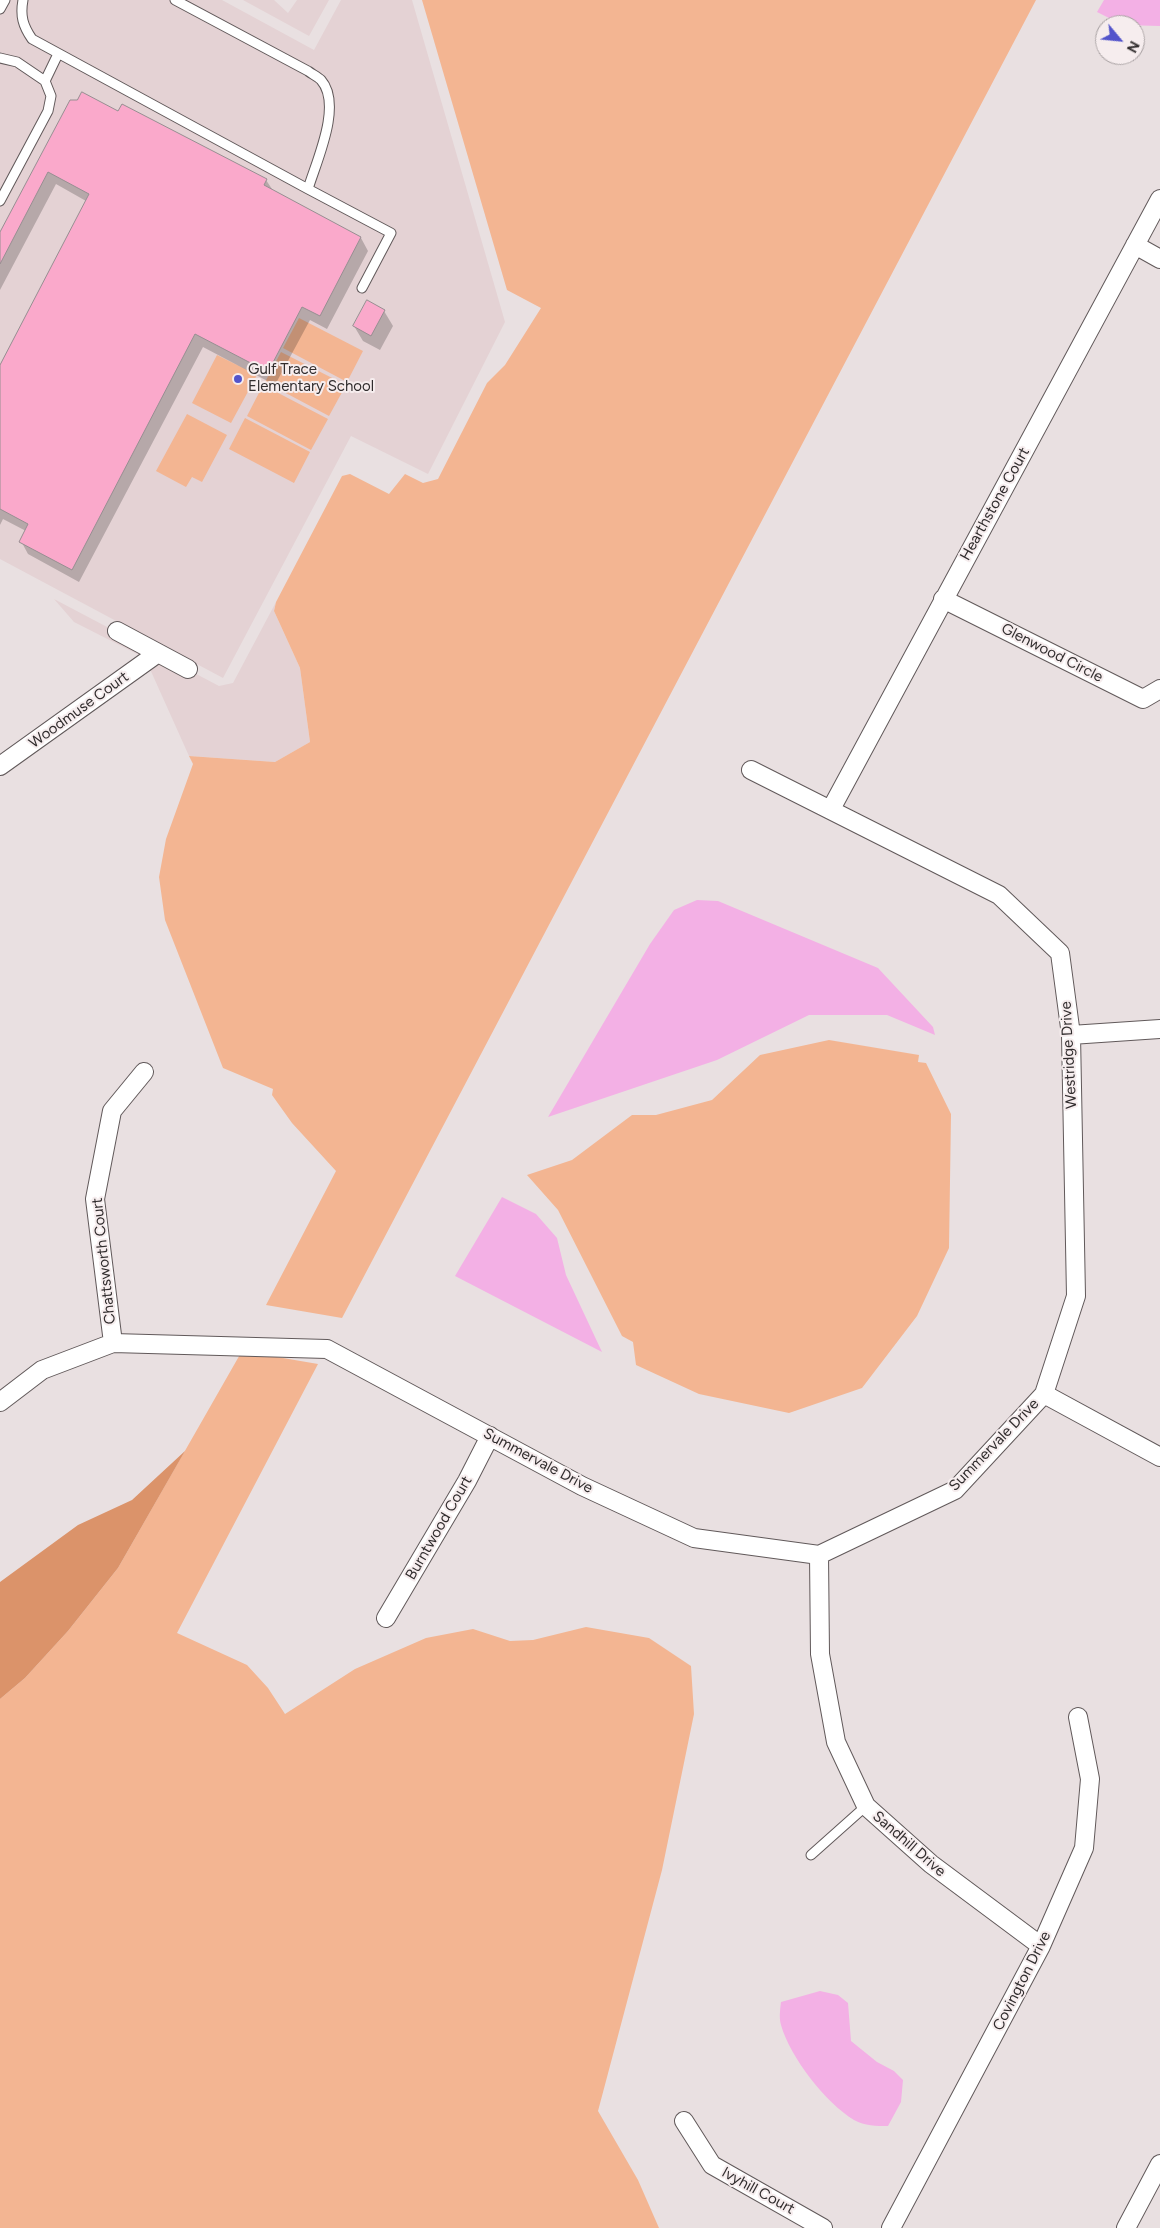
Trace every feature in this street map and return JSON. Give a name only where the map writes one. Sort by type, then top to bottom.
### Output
[{"type":"street","name":"Hearthstone Court","points":[[831,809],[1160,199]]},
{"type":"street","points":[[1135,245],[1160,259]]},
{"type":"street","name":"Glenwood Circle","points":[[943,599],[1142,699],[1160,690]]},
{"type":"street","points":[[117,631],[188,669]]},
{"type":"street","name":"Woodmuse Court","points":[[0,766],[158,653]]},
{"type":"street","name":"Westridge Drive","points":[[751,770],[999,895],[1060,954],[1071,1035],[1076,1296],[1044,1394]]},
{"type":"street","points":[[1071,1035],[1160,1029]]},
{"type":"street","name":"Chattsworth Court","points":[[113,1342],[95,1199],[112,1111],[144,1072]]},
{"type":"street","name":"Summervale Drive","points":[[0,1402],[42,1370],[113,1342],[327,1349],[582,1486],[694,1538],[819,1555],[955,1490],[1044,1394]]},
{"type":"street","points":[[1044,1394],[1160,1456]]},
{"type":"street","name":"Burntwood Court","points":[[386,1618],[467,1481],[490,1436]]},
{"type":"street","name":"Sandhill Drive","points":[[819,1555],[820,1654],[836,1742],[866,1806],[931,1864],[1041,1946]]},
{"type":"street","name":"Covington Drive","points":[[891,2228],[1041,1946],[1084,1848],[1090,1779],[1078,1717]]},
{"type":"street","name":"Ivyhill Court","points":[[684,2121],[712,2165],[823,2228]]},
{"type":"street","points":[[1126,2228],[1160,2164]]},
{"type":"lane","points":[[0,9],[5,0]]},
{"type":"lane","points":[[23,0],[21,12],[24,28],[32,39],[392,233],[362,288]]},
{"type":"lane","points":[[175,0],[308,71],[321,81],[328,96],[331,114],[308,189]]},
{"type":"lane","points":[[44,81],[58,54]]},
{"type":"lane","points":[[0,58],[17,62],[44,81],[51,96],[48,111],[0,201]]},
{"type":"lane","points":[[811,1855],[866,1806]]},
{"type":"shaded area","name":"Gulf Trace Elementary School","points":[[0,0],[222,0],[314,50],[341,0],[412,0],[505,322],[428,474],[351,436],[223,678],[0,559]]},
{"type":"shaded area","points":[[243,0],[274,0],[288,13],[297,0],[329,0],[309,36]]},
{"type":"shaded area","points":[[422,0],[1036,0],[342,1318],[266,1305],[336,1171],[292,1123],[272,1095],[273,1089],[223,1068],[165,920],[159,877],[166,839],[193,764],[189,756],[275,762],[310,742],[300,668],[274,611],[276,602],[342,476],[350,474],[389,494],[405,474],[423,483],[438,479],[487,383],[505,365],[541,308],[507,290]]},
{"type":"shaded area","points":[[1104,0],[1160,0],[1160,26],[1145,26],[1145,15],[1103,15],[1097,12]]},
{"type":"shaded area","points":[[299,318],[363,351],[347,382],[283,348]]},
{"type":"shaded area","points":[[281,352],[346,385],[329,416],[265,382]]},
{"type":"shaded area","points":[[217,355],[257,375],[231,423],[192,403]]},
{"type":"shaded area","points":[[263,385],[328,419],[311,450],[247,416]]},
{"type":"shaded area","points":[[187,414],[227,435],[202,482],[192,477],[186,487],[156,471]]},
{"type":"shaded area","points":[[245,418],[310,452],[294,483],[229,449]]},
{"type":"shaded area","points":[[54,599],[219,686],[233,683],[276,602],[274,611],[300,668],[310,742],[275,762],[189,756],[145,658],[74,622]]},
{"type":"shaded area","points":[[697,900],[718,901],[878,968],[933,1027],[935,1035],[887,1015],[809,1015],[717,1060],[548,1117],[650,944],[674,910]]},
{"type":"shaded area","points":[[829,1040],[919,1055],[918,1062],[926,1063],[951,1114],[949,1248],[917,1316],[862,1388],[789,1413],[699,1394],[636,1365],[633,1342],[622,1336],[558,1210],[527,1175],[572,1160],[632,1115],[656,1115],[712,1100],[760,1055]]},
{"type":"shaded area","points":[[502,1197],[536,1214],[557,1238],[566,1275],[602,1352],[455,1276]]},
{"type":"shaded area","points":[[242,1351],[318,1364],[177,1633],[247,1665],[268,1688],[285,1714],[355,1669],[426,1638],[473,1629],[510,1641],[533,1640],[586,1627],[649,1638],[691,1666],[694,1714],[662,1870],[598,2111],[638,2180],[659,2228],[0,2228],[0,1699],[25,1678],[68,1631],[118,1568]]},
{"type":"shaded area","points":[[185,1451],[118,1568],[68,1631],[25,1678],[0,1699],[0,1582],[78,1525],[132,1500]]},
{"type":"shaded area","points":[[820,1991],[838,1995],[848,2003],[851,2041],[877,2062],[894,2071],[903,2080],[901,2102],[888,2126],[862,2123],[843,2112],[810,2078],[792,2051],[780,2022],[781,2002]]},
{"type":"building","points":[[82,92],[118,111],[122,104],[267,179],[264,185],[361,237],[320,316],[302,307],[268,372],[195,334],[72,570],[19,542],[28,524],[0,509],[0,365],[89,194],[48,172],[0,264],[0,232],[70,100],[77,100]]},
{"type":"building","points":[[367,300],[385,310],[371,336],[353,326]]},
{"type":"place","name":"Gulf Trace Elementary School","points":[[238,379]]}]
